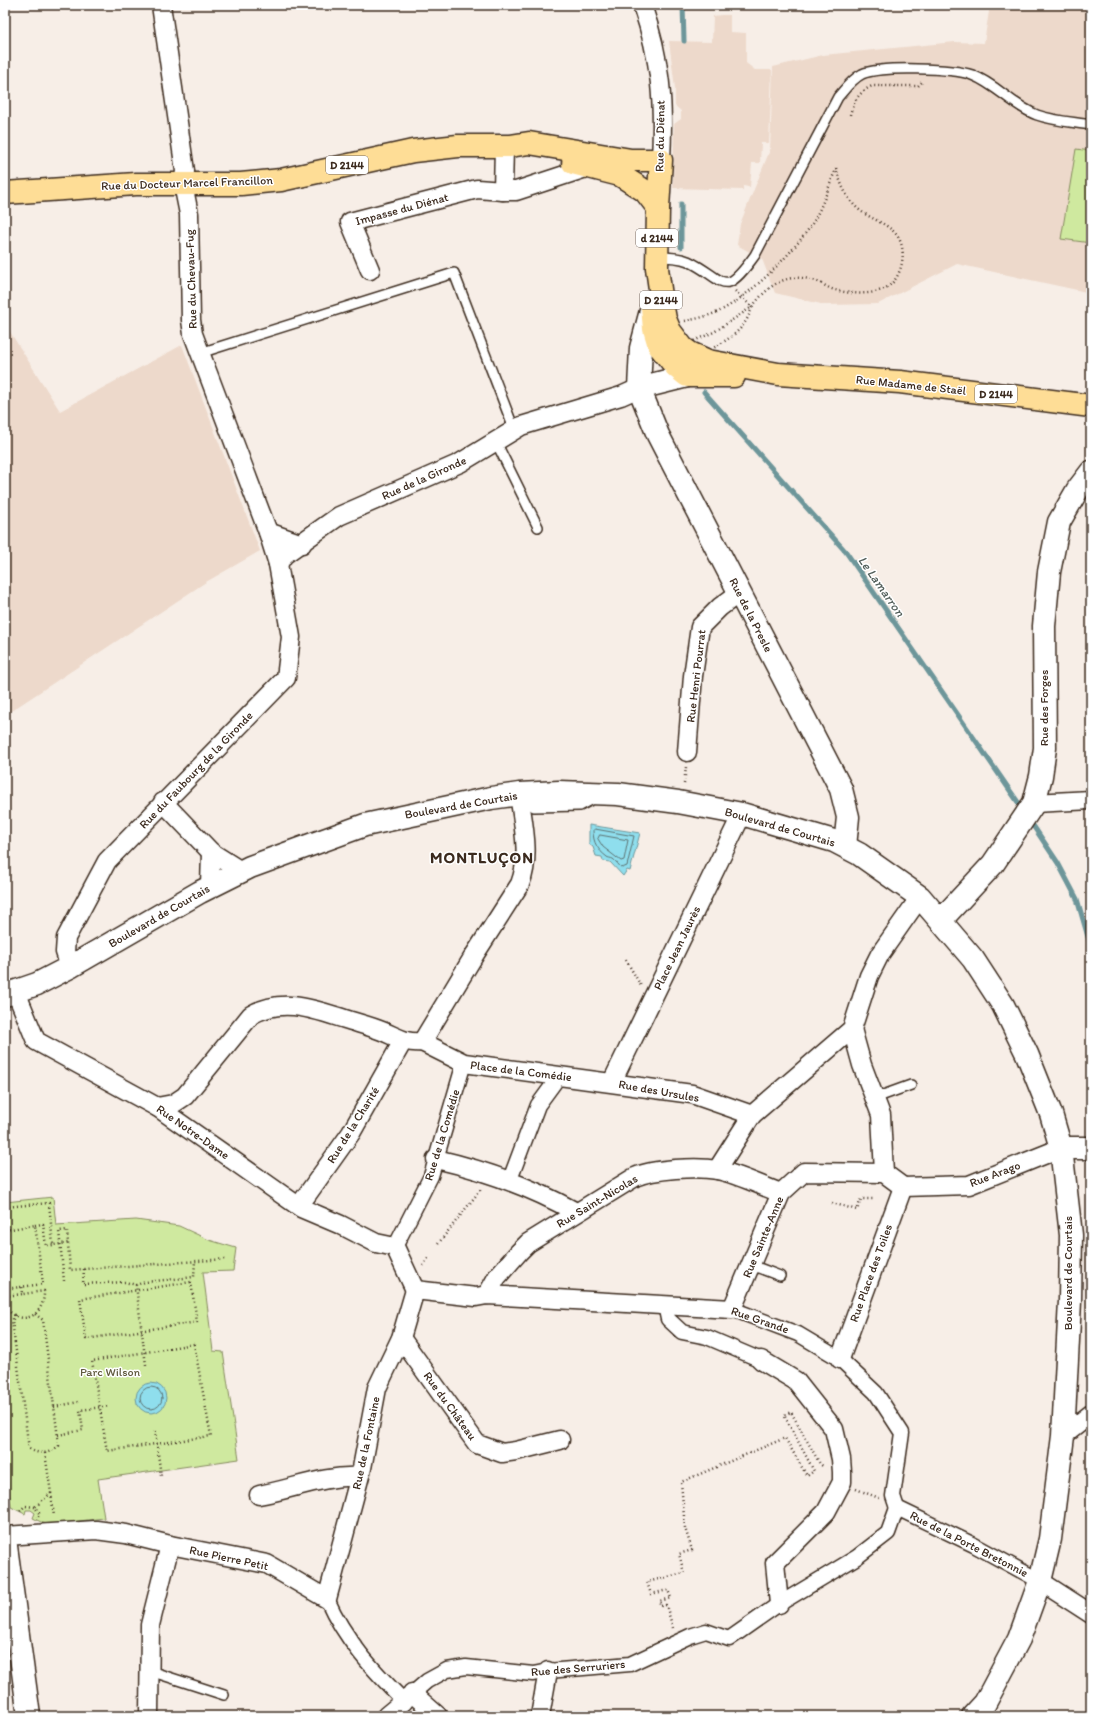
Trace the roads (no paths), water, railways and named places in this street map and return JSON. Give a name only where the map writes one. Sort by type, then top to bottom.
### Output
[{"type":"main road","name":"Rue du Docteur Marcel Francillon","points":[[5,193],[136,184],[241,184],[281,180],[413,151],[458,146],[507,146],[529,142],[631,160],[661,160]]},
{"type":"main road","name":"Rue du Docteur Marcel Francillon","points":[[507,146],[620,175],[645,191],[658,208]]},
{"type":"main road","name":"Rue du Diénat","points":[[661,160],[657,263],[652,307],[654,329],[677,343]]},
{"type":"main road","name":"Rue du Diénat","points":[[657,263],[665,319],[677,343]]},
{"type":"main road","points":[[639,388],[641,348],[652,307]]},
{"type":"main road","name":"Rue Madame de Staël","points":[[677,343],[708,361],[778,374],[900,382],[1091,406]]},
{"type":"main road","name":"D 2144","points":[[677,343],[687,376]]},
{"type":"main road","name":"Rue Madame de Staël","points":[[687,376],[752,376],[778,374]]},
{"type":"main road","name":"Rue de la Gironde","points":[[639,388],[687,376]]},
{"type":"main road","name":"Rue de la Presle","points":[[639,388],[658,435],[841,789],[848,817],[845,846]]},
{"type":"main road","name":"Rue des Forges","points":[[941,920],[993,864],[1034,803],[1041,776],[1045,748],[1044,626],[1049,572],[1059,522],[1078,489],[1091,472]]},
{"type":"main road","name":"Boulevard de Courtais","points":[[11,993],[37,984],[70,968],[210,886],[241,871],[365,825],[491,798],[519,794],[559,792],[605,793],[678,802],[742,814],[800,830],[845,846],[920,897],[973,959],[1003,1005],[1027,1054],[1051,1114],[1061,1148],[1070,1235],[1070,1301],[1063,1436],[1050,1539],[1040,1581],[1019,1639],[985,1703],[973,1716]]},
{"type":"main road","points":[[1061,1148],[1091,1148]]},
{"type":"main road","points":[[5,1538],[29,1716]]},
{"type":"street","name":"Rue du Chevau-Fug","points":[[162,5],[186,171],[183,184],[188,214],[191,320],[193,334],[268,532],[278,564]]},
{"type":"street","name":"Rue du Diénat","points":[[642,5],[650,27],[659,68],[663,118],[661,160]]},
{"type":"street","points":[[503,190],[507,146]]},
{"type":"street","name":"Impasse du Diénat","points":[[370,270],[350,222],[477,189],[516,191],[589,167]]},
{"type":"street","name":"Rue de la Gironde","points":[[278,564],[284,556],[339,516],[460,463],[496,442],[514,429],[621,396],[639,388]]},
{"type":"street","points":[[268,532],[302,544]]},
{"type":"street","name":"Rue du Faubourg de la Gironde","points":[[70,968],[65,952],[66,938],[107,861],[163,802],[286,678],[291,638],[278,564]]},
{"type":"street","name":"Rue Henri Pourrat","points":[[688,752],[687,676],[700,627],[720,607],[739,593]]},
{"type":"street","points":[[158,1107],[173,1104],[185,1096],[251,1015],[259,1010],[276,1005],[296,1005],[310,1008],[382,1031],[402,1041],[412,1043],[422,1042],[478,949],[520,884],[525,872],[526,858],[519,794]]},
{"type":"street","points":[[1034,803],[1091,800]]},
{"type":"street","points":[[163,802],[211,852],[241,871]]},
{"type":"street","name":"Place Jean Jaurès","points":[[612,1082],[742,814]]},
{"type":"street","points":[[210,886],[211,852]]},
{"type":"street","points":[[717,1170],[752,1115],[852,1029],[869,976],[880,954],[920,897]]},
{"type":"street","name":"Rue Notre-Dame","points":[[11,993],[36,1041],[158,1107],[299,1206],[376,1243],[395,1247]]},
{"type":"street","points":[[852,1029],[862,1065],[881,1115],[884,1173],[903,1187]]},
{"type":"street","name":"Rue de la Charité","points":[[299,1206],[350,1133],[402,1041]]},
{"type":"street","name":"Place de la Comédie","points":[[422,1042],[464,1063],[612,1082]]},
{"type":"street","name":"Rue de la Comédie","points":[[395,1247],[425,1189],[436,1159],[464,1063]]},
{"type":"street","points":[[509,1182],[538,1105],[560,1075]]},
{"type":"street","name":"Rue des Ursules","points":[[612,1082],[692,1094],[752,1115]]},
{"type":"street","name":"Rue Arago","points":[[903,1187],[969,1185],[1061,1148]]},
{"type":"street","points":[[436,1159],[461,1165],[509,1182],[556,1201],[576,1212]]},
{"type":"street","name":"Rue Saint-Nicolas","points":[[481,1296],[519,1252],[576,1212],[635,1176],[645,1172],[655,1170],[717,1170],[781,1193]]},
{"type":"street","name":"Rue Sainte-Anne","points":[[732,1309],[781,1193],[804,1172],[884,1173]]},
{"type":"street","name":"Rue Place des Toiles","points":[[840,1359],[903,1187]]},
{"type":"street","points":[[395,1247],[415,1290]]},
{"type":"street","name":"Rue Grande","points":[[415,1290],[481,1296],[732,1309],[798,1334],[840,1359],[876,1393],[902,1433],[893,1496],[897,1508]]},
{"type":"street","name":"Rue de la Fontaine","points":[[327,1599],[359,1477],[377,1388],[401,1338],[415,1290]]},
{"type":"street","points":[[665,1305],[668,1318],[682,1332],[707,1337],[761,1360],[796,1381],[834,1429],[841,1459],[842,1482],[826,1512],[775,1563],[779,1604]]},
{"type":"street","name":"Rue du Château","points":[[401,1338],[477,1444],[502,1453],[560,1440]]},
{"type":"street","points":[[1063,1436],[1091,1414]]},
{"type":"street","points":[[259,1495],[283,1491],[322,1480],[347,1476],[359,1477]]},
{"type":"street","name":"Rue de la Porte Bretonnie","points":[[897,1508],[974,1545],[1040,1581]]},
{"type":"street","name":"Rue des Serruriers","points":[[408,1697],[427,1681],[447,1670],[466,1667],[533,1674],[548,1671],[630,1664],[690,1636],[706,1631],[729,1640],[779,1604],[857,1557],[888,1533],[897,1508]]},
{"type":"street","name":"Rue Pierre Petit","points":[[5,1538],[96,1530],[126,1534],[170,1545],[267,1564],[327,1599]]},
{"type":"street","points":[[149,1716],[150,1625],[170,1545]]},
{"type":"street","points":[[1040,1581],[1091,1614]]},
{"type":"street","points":[[327,1599],[334,1616],[363,1659],[408,1697],[438,1716]]},
{"type":"street","points":[[540,1716],[548,1671]]},
{"type":"street","points":[[386,1716],[408,1697]]},
{"type":"lane","points":[[657,263],[686,260],[716,280],[726,282],[733,281],[740,275],[755,255],[835,103],[850,83],[862,74],[872,71],[934,68],[972,75],[993,87],[1021,107],[1037,115],[1091,125]]},
{"type":"lane","points":[[200,353],[454,273],[514,429]]},
{"type":"lane","points":[[496,442],[538,527]]},
{"type":"lane","points":[[875,1098],[911,1085]]},
{"type":"lane","points":[[751,1265],[780,1276]]},
{"type":"lane","points":[[150,1671],[224,1695]]},
{"type":"water","points":[[589,825],[640,833],[630,871],[627,870],[623,876],[610,862],[603,861],[602,857],[596,856],[593,847],[589,844]]},
{"type":"water","points":[[151,1383],[162,1387],[166,1398],[162,1409],[151,1413],[140,1409],[136,1398],[140,1387]]},
{"type":"waterway","name":"Le Lamarron","points":[[683,5],[684,41]]},
{"type":"waterway","name":"Le Lamarron","points":[[681,204],[681,247]]},
{"type":"waterway","name":"Le Lamarron","points":[[704,392],[846,552],[1022,808]]},
{"type":"waterway","name":"Le Lamarron","points":[[1030,821],[1058,863],[1077,899],[1091,947]]},
{"type":"district","name":"MONTLUÇON","points":[[482,857]]},
{"type":"park label","name":"Parc Wilson","points":[[110,1372]]}]
